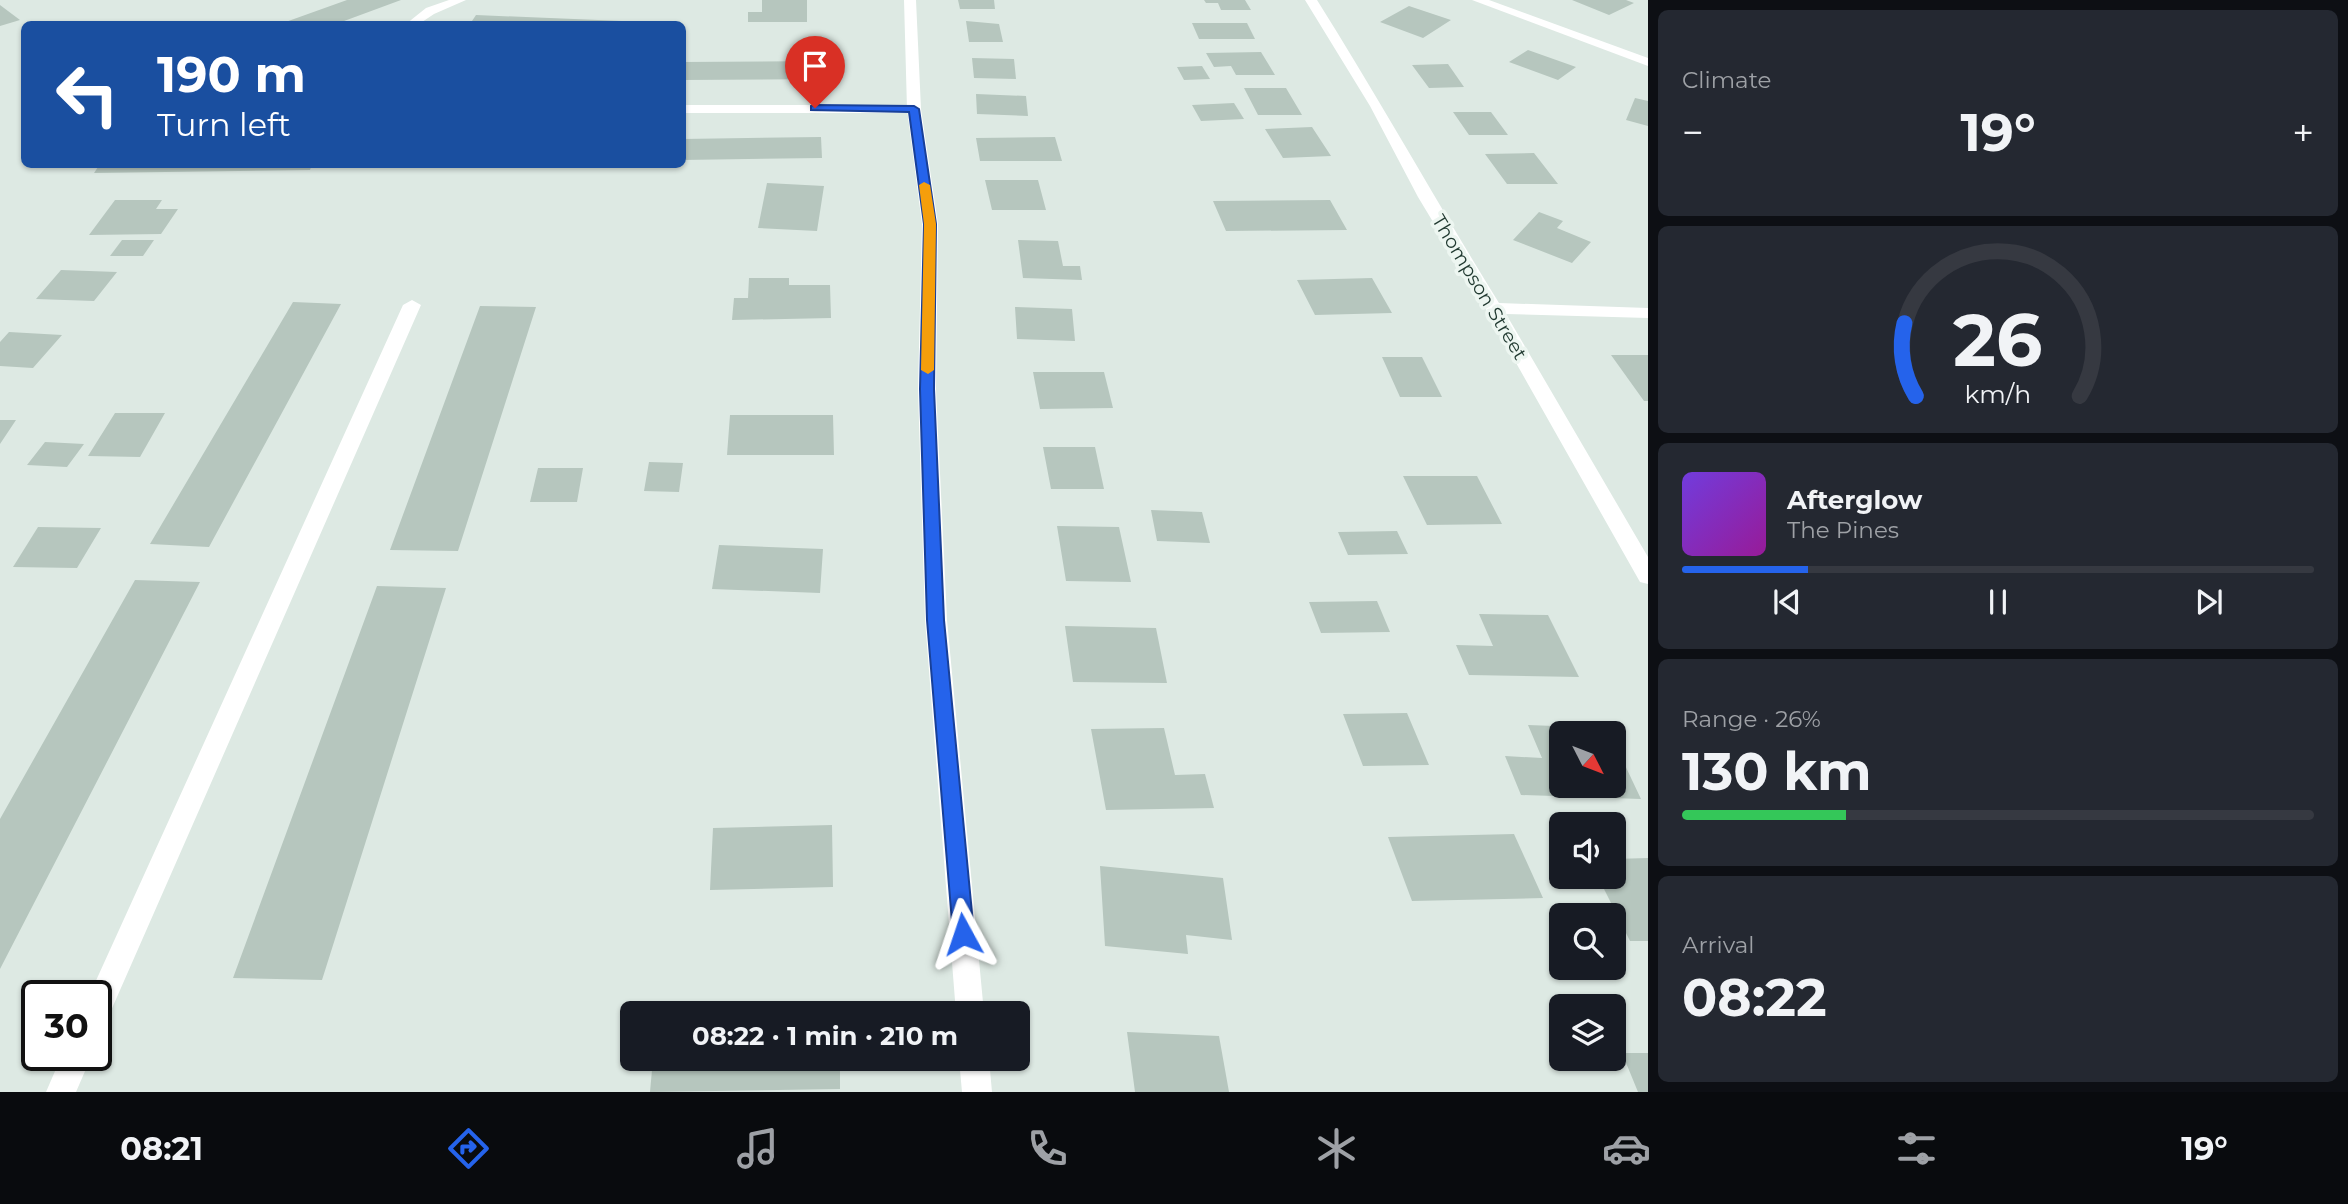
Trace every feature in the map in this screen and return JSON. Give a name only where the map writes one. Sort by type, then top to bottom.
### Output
[{"type":"street","points":[[416,21],[430,11],[460,0]]},
{"type":"street","points":[[910,0],[914,109],[930,224],[927,389],[936,620],[969,1001]]},
{"type":"street","name":"Thompson Street","points":[[1311,0],[1377,106],[1426,197],[1494,308],[1648,576]]},
{"type":"street","points":[[1478,0],[1648,62]]},
{"type":"street","points":[[686,110],[914,109]]},
{"type":"street","points":[[110,980],[412,305]]},
{"type":"street","points":[[1494,308],[1648,313]]},
{"type":"street","points":[[61,1092],[70,1071]]},
{"type":"street","points":[[975,1071],[977,1092]]},
{"type":"building","points":[[347,0],[401,0],[344,21],[288,21]]},
{"type":"building","points":[[762,0],[807,0],[807,22],[748,22],[748,12],[762,12]]},
{"type":"building","points":[[958,0],[994,0],[995,9],[960,9]]},
{"type":"building","points":[[1204,0],[1245,0],[1251,10],[1221,10],[1218,3],[1206,3]]},
{"type":"building","points":[[1572,0],[1626,0],[1634,3],[1609,15]]},
{"type":"building","points":[[0,5],[20,20],[0,26]]},
{"type":"building","points":[[1409,6],[1451,20],[1423,38],[1380,22]]},
{"type":"building","points":[[476,15],[622,21],[472,21]]},
{"type":"building","points":[[966,21],[999,24],[1003,42],[969,42]]},
{"type":"building","points":[[1192,23],[1247,23],[1255,39],[1199,39]]},
{"type":"building","points":[[1528,50],[1576,67],[1558,80],[1509,62]]},
{"type":"building","points":[[1261,52],[1275,75],[1236,75],[1231,66],[1214,67],[1206,53]]},
{"type":"building","points":[[972,58],[1014,59],[1016,79],[974,78]]},
{"type":"building","points":[[828,61],[828,79],[686,80],[686,62]]},
{"type":"building","points":[[1448,64],[1464,87],[1429,88],[1412,65]]},
{"type":"building","points":[[1202,66],[1210,79],[1184,80],[1177,67]]},
{"type":"building","points":[[1244,88],[1286,88],[1302,115],[1258,115]]},
{"type":"building","points":[[976,94],[1026,96],[1028,116],[977,114]]},
{"type":"building","points":[[1635,98],[1648,101],[1648,126],[1626,120]]},
{"type":"building","points":[[1234,103],[1244,119],[1201,121],[1192,105]]},
{"type":"building","points":[[1453,112],[1491,112],[1508,135],[1469,135]]},
{"type":"building","points":[[1312,127],[1331,156],[1283,158],[1265,129]]},
{"type":"building","points":[[821,137],[822,158],[686,160],[686,139]]},
{"type":"building","points":[[1055,137],[1062,161],[980,161],[976,138]]},
{"type":"building","points":[[1534,153],[1558,184],[1507,184],[1485,154]]},
{"type":"building","points":[[97,168],[311,168],[310,170],[94,173]]},
{"type":"building","points":[[985,180],[1038,180],[1046,210],[992,210]]},
{"type":"building","points":[[767,183],[824,186],[817,231],[758,228]]},
{"type":"building","points":[[115,200],[162,200],[156,209],[178,209],[161,234],[89,235]]},
{"type":"building","points":[[1330,200],[1347,230],[1226,231],[1213,201]]},
{"type":"building","points":[[1539,212],[1563,221],[1557,228],[1591,242],[1572,263],[1513,240]]},
{"type":"building","points":[[122,240],[154,240],[143,256],[110,256]]},
{"type":"building","points":[[1018,240],[1058,241],[1063,266],[1080,266],[1082,280],[1023,278]]},
{"type":"building","points":[[61,270],[117,272],[94,301],[36,299]]},
{"type":"building","points":[[749,278],[789,278],[789,285],[830,285],[831,318],[732,320],[734,298],[748,298]]},
{"type":"building","points":[[1372,278],[1392,313],[1315,315],[1297,280]]},
{"type":"building","points":[[293,302],[341,304],[209,547],[150,544]]},
{"type":"building","points":[[480,306],[536,307],[458,551],[390,550]]},
{"type":"building","points":[[1015,307],[1072,309],[1075,341],[1017,339]]},
{"type":"building","points":[[9,332],[62,335],[33,368],[0,366],[0,342]]},
{"type":"building","points":[[1611,355],[1648,355],[1648,401],[1644,401]]},
{"type":"building","points":[[1382,357],[1422,357],[1442,397],[1400,397]]},
{"type":"building","points":[[1033,372],[1104,372],[1113,408],[1040,409]]},
{"type":"building","points":[[115,413],[165,413],[140,457],[88,456]]},
{"type":"building","points":[[730,415],[833,415],[834,455],[727,455]]},
{"type":"building","points":[[0,420],[16,420],[0,444]]},
{"type":"building","points":[[45,442],[84,444],[67,467],[27,465]]},
{"type":"building","points":[[1043,447],[1095,447],[1104,489],[1051,489]]},
{"type":"building","points":[[649,462],[683,463],[679,492],[644,491]]},
{"type":"building","points":[[538,468],[583,468],[577,502],[530,502]]},
{"type":"building","points":[[1403,476],[1477,476],[1502,524],[1427,525]]},
{"type":"building","points":[[1151,510],[1202,512],[1210,543],[1157,541]]},
{"type":"building","points":[[1057,526],[1119,527],[1131,582],[1066,581]]},
{"type":"building","points":[[38,527],[101,528],[77,568],[13,567]]},
{"type":"building","points":[[1397,531],[1408,554],[1348,555],[1338,532]]},
{"type":"building","points":[[719,545],[823,549],[820,593],[712,589]]},
{"type":"building","points":[[135,580],[200,582],[0,969],[0,819]]},
{"type":"building","points":[[377,586],[446,588],[322,980],[233,978]]},
{"type":"building","points":[[1377,601],[1390,632],[1321,633],[1309,602]]},
{"type":"building","points":[[1479,614],[1548,615],[1579,677],[1469,675],[1456,645],[1493,646]]},
{"type":"building","points":[[1065,626],[1156,628],[1167,683],[1073,682]]},
{"type":"building","points":[[1407,713],[1429,765],[1363,766],[1343,714]]},
{"type":"building","points":[[1528,725],[1549,726],[1549,796],[1521,795],[1505,756],[1542,758]]},
{"type":"building","points":[[1164,728],[1175,775],[1205,774],[1214,808],[1106,810],[1091,729]]},
{"type":"building","points":[[1626,767],[1641,799],[1611,798],[1626,798]]},
{"type":"building","points":[[832,825],[833,887],[710,890],[713,828]]},
{"type":"building","points":[[1514,834],[1543,898],[1412,901],[1388,837]]},
{"type":"building","points":[[1648,858],[1648,941],[1630,941],[1626,933],[1626,903],[1611,903],[1604,889],[1626,889],[1626,859]]},
{"type":"building","points":[[1100,866],[1223,878],[1232,940],[1186,935],[1188,954],[1105,946]]},
{"type":"building","points":[[1127,1032],[1219,1036],[1229,1092],[1135,1092]]},
{"type":"building","points":[[1626,1053],[1648,1053],[1648,1092],[1638,1092],[1626,1063]]},
{"type":"building","points":[[652,1071],[840,1071],[840,1089],[650,1092]]},
{"type":"slow traffic","points":[[924,185],[930,224],[928,370]]},
{"type":"route","points":[[815,108],[914,109],[930,224],[927,389],[936,620],[963,934]]}]
